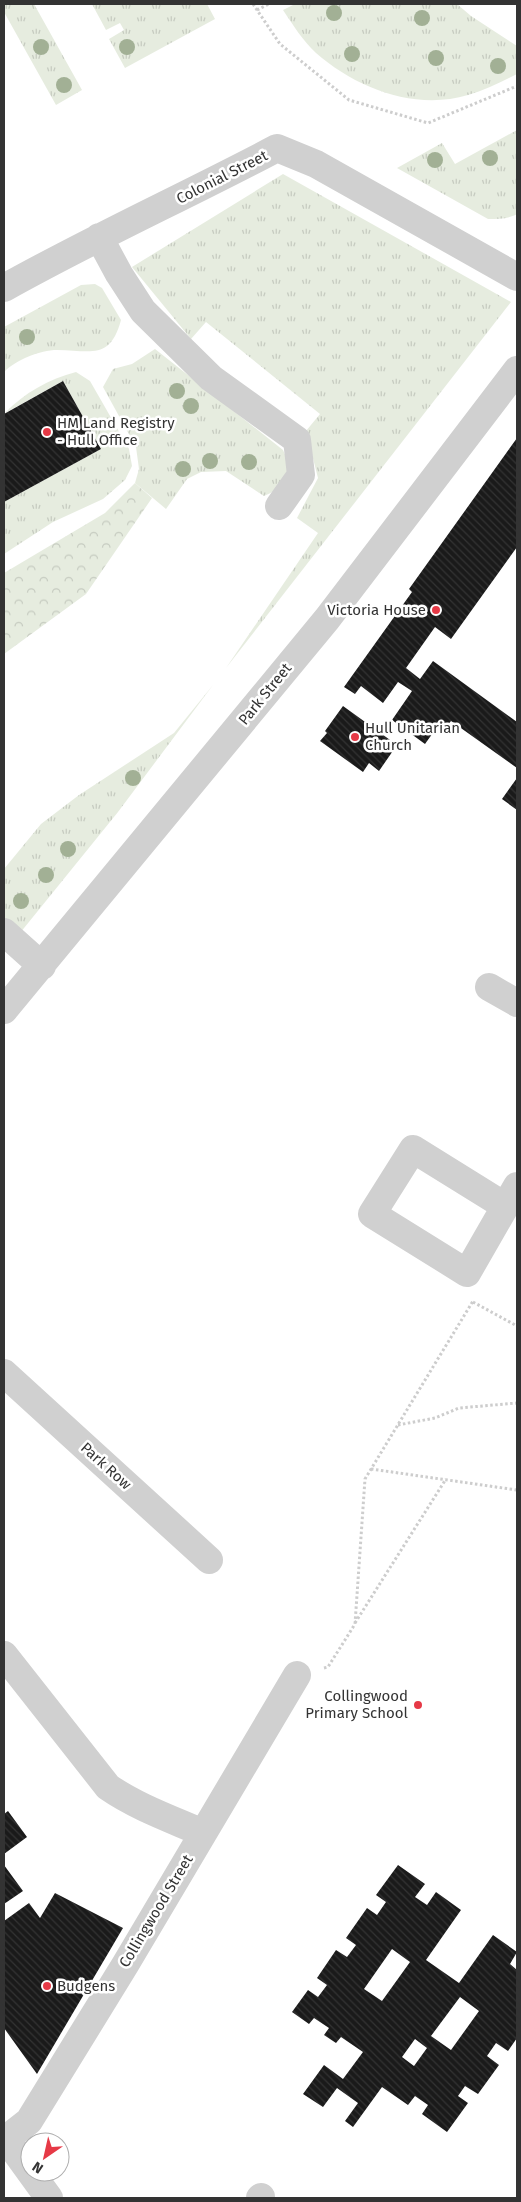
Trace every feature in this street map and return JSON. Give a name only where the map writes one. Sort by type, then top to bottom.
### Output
[{"type":"street","name":"Colonial Street","points":[[4,288],[100,237],[193,193],[277,148],[316,164],[517,278]]},
{"type":"street","points":[[100,237],[119,274],[143,311],[212,378],[297,440],[301,476],[279,506]]},
{"type":"street","name":"Park Street","points":[[4,1010],[327,618],[517,370]]},
{"type":"street","points":[[4,932],[42,966]]},
{"type":"street","points":[[489,987],[517,1003]]},
{"type":"street","points":[[413,1149],[511,1196],[467,1273],[372,1214],[413,1149]]},
{"type":"street","name":"Park Row","points":[[4,1373],[208,1560]]},
{"type":"street","points":[[4,1655],[108,1787],[131,1801],[203,1833]]},
{"type":"street","name":"Collingwood Street","points":[[5,2138],[29,2121],[297,1675]]},
{"type":"street","points":[[5,2138],[49,2198]]},
{"type":"path","points":[[253,4],[280,44],[349,100],[428,123],[517,86]]},
{"type":"path","points":[[257,10],[269,4]]},
{"type":"path","points":[[355,1624],[365,1479],[473,1302],[467,1273]]},
{"type":"path","points":[[473,1302],[517,1326]]},
{"type":"path","points":[[398,1425],[435,1418],[459,1408],[517,1403]]},
{"type":"path","points":[[371,1469],[517,1490]]},
{"type":"path","points":[[297,1675],[328,1667],[446,1479]]},
{"type":"green space","points":[[4,4],[34,4],[82,90],[56,105],[4,12]]},
{"type":"green space","points":[[92,4],[207,4],[215,19],[125,68],[109,39],[124,30],[120,23],[106,30]]},
{"type":"green space","points":[[295,4],[457,4],[471,16],[517,46],[517,74],[481,91],[448,99],[407,98],[387,93],[349,77],[316,53],[302,38],[283,10]]},
{"type":"green space","points":[[517,130],[517,214],[510,217],[488,219],[397,168],[442,143],[455,164]]},
{"type":"green space","points":[[283,174],[511,302],[226,668],[318,533],[297,518],[318,478],[306,431],[320,414],[206,322],[191,339],[132,267]]},
{"type":"green space","points":[[95,284],[102,288],[121,320],[111,342],[105,348],[89,351],[50,350],[22,360],[4,372],[4,327],[81,285]]},
{"type":"green space","points":[[155,349],[283,450],[288,465],[288,472],[283,483],[278,488],[264,496],[226,471],[201,472],[187,479],[166,509],[135,483],[139,469],[136,447],[103,387],[113,369],[132,364]]},
{"type":"green space","points":[[76,372],[90,381],[129,449],[132,466],[125,480],[103,499],[53,522],[4,554],[4,502],[101,449],[63,381],[5,413],[20,399],[38,388]]},
{"type":"green space","points":[[135,483],[152,498],[86,594],[4,654],[4,573],[105,513]]},
{"type":"green space","points":[[213,685],[118,812],[20,933],[4,918],[4,869],[41,824],[79,795],[174,733]]},
{"type":"building","name":"HM Land Registry - Hull Office","points":[[63,381],[101,449],[4,502],[4,414]]},
{"type":"building","name":"Victoria House","points":[[517,438],[517,547],[451,639],[435,627],[406,668],[420,679],[433,661],[517,722],[517,768],[451,721],[441,734],[435,730],[425,744],[392,720],[412,691],[398,682],[383,703],[361,686],[355,694],[344,687],[412,592],[409,589]]},
{"type":"building","name":"Hull Unitarian Church","points":[[343,706],[397,745],[379,771],[369,763],[363,772],[320,741]]},
{"type":"building","points":[[517,778],[517,810],[502,799]]},
{"type":"building","points":[[8,1811],[27,1837],[4,1854],[4,1814]]},
{"type":"building","points":[[4,1865],[23,1891],[4,1904]]},
{"type":"building","points":[[398,1865],[425,1884],[415,1897],[427,1905],[436,1892],[461,1910],[426,1960],[459,1983],[493,1935],[517,1952],[510,1964],[517,1970],[517,2038],[508,2051],[496,2043],[487,2056],[499,2065],[478,2094],[465,2086],[458,2096],[468,2103],[447,2132],[422,2114],[428,2105],[415,2096],[408,2105],[382,2087],[353,2127],[345,2121],[358,2103],[337,2088],[323,2107],[303,2094],[324,2065],[343,2079],[363,2052],[341,2037],[336,2043],[324,2035],[329,2028],[314,2018],[309,2024],[292,2012],[308,1990],[318,1997],[327,1985],[317,1978],[336,1950],[347,1957],[356,1945],[346,1938],[367,1908],[377,1915],[386,1902],[376,1895]],"holes":[[[392,1949],[410,1962],[382,2001],[364,1989]],[[460,1997],[479,2011],[451,2050],[431,2036]],[[415,2039],[427,2048],[414,2066],[402,2057]]]},
{"type":"building","name":"Budgens","points":[[55,1893],[123,1928],[37,2074],[4,2028],[4,1921],[29,1903],[40,1918]]},
{"type":"place","name":"HM Land Registry - Hull Office","points":[[47,432]]},
{"type":"place","name":"Victoria House","points":[[436,610]]},
{"type":"place","name":"Hull Unitarian Church","points":[[355,737]]},
{"type":"place","name":"Collingwood Primary School","points":[[418,1705]]},
{"type":"place","name":"Budgens","points":[[47,1986]]}]
